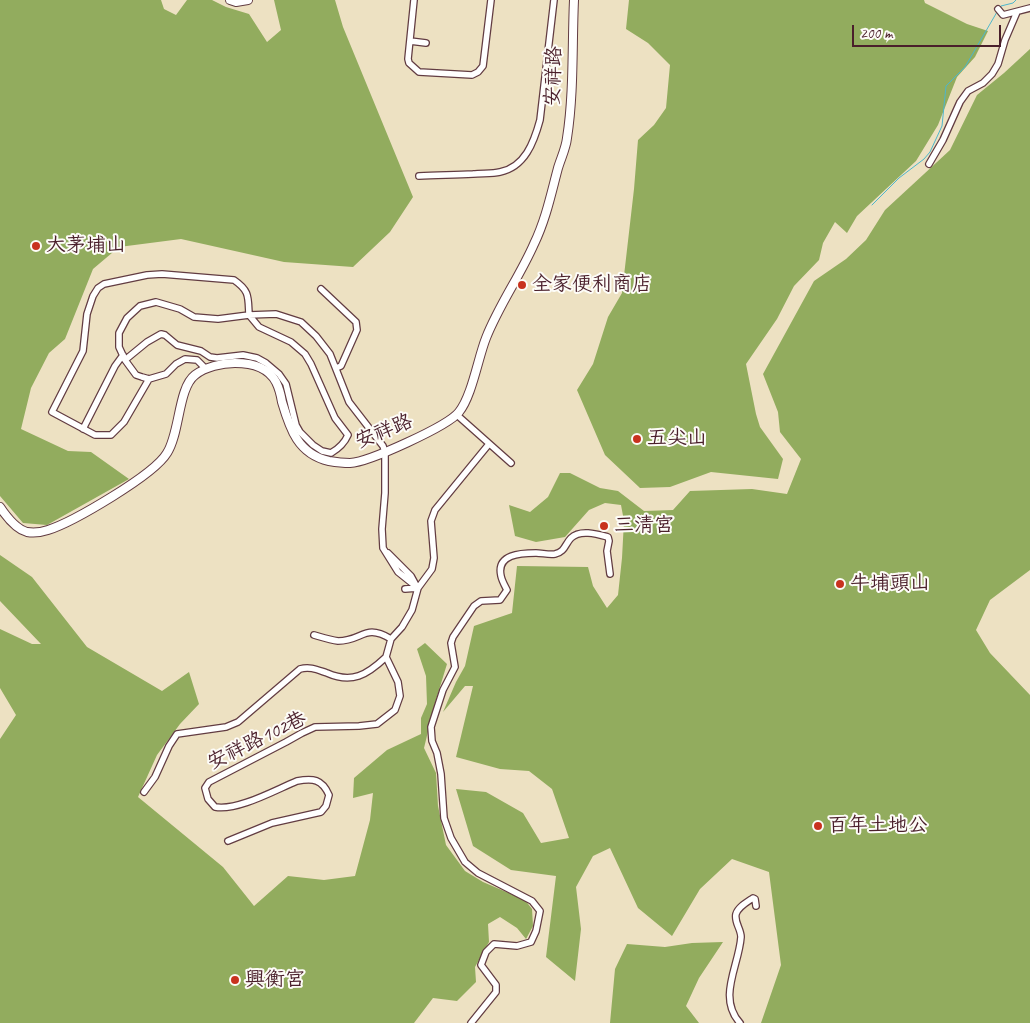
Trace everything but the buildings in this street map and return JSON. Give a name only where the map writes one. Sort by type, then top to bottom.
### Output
[{"type":"street","points":[[230,0],[236,2],[248,0]]},
{"type":"street","points":[[414,0],[408,59],[410,63],[419,72],[466,75],[478,72],[483,66],[491,0]]},
{"type":"street","points":[[419,176],[499,172],[515,166],[522,160],[536,135],[540,120],[554,0]]},
{"type":"street","name":"安祥路","points":[[0,507],[20,529],[28,532],[42,532],[76,517],[143,477],[160,463],[168,453],[190,380],[198,372],[228,363],[260,366],[266,370],[276,381],[290,429],[300,443],[314,455],[328,461],[348,463],[371,458],[436,428],[457,415],[467,399],[477,365],[498,312],[534,245],[545,218],[568,135],[574,0]]},
{"type":"street","points":[[998,9],[1003,15],[1030,8]]},
{"type":"street","points":[[929,164],[968,90],[983,83],[998,64],[1004,40],[1017,12]]},
{"type":"street","points":[[410,41],[426,43]]},
{"type":"street","points":[[83,429],[115,366],[161,334],[177,345],[201,351],[217,358],[244,355],[257,358],[266,363],[279,374],[286,384],[296,424],[300,432],[322,451],[331,453],[348,435],[334,418],[308,358],[291,342],[255,324],[249,315],[248,294],[243,286],[234,280],[162,274],[147,275],[104,284],[98,288],[87,314],[83,351],[52,412],[83,429],[95,435],[111,435],[124,422],[149,379]]},
{"type":"street","points":[[321,289],[356,322],[357,326],[341,366],[336,368]]},
{"type":"street","points":[[206,369],[197,360],[185,359],[176,364],[166,374],[149,379],[136,374],[124,358],[119,347],[119,333],[127,318],[140,306],[156,302],[180,309],[194,317],[218,319],[276,314],[301,322],[316,336],[330,354],[349,402],[383,446],[385,452],[383,548],[398,572],[418,588]]},
{"type":"street","points":[[457,415],[511,463]]},
{"type":"street","points":[[144,792],[155,777],[168,746],[177,734],[226,728],[238,722],[300,669],[317,669],[333,676],[348,679],[371,670],[386,657],[392,639],[412,610],[418,588],[432,569],[434,558],[431,521],[435,510],[489,444]]},
{"type":"street","points":[[471,1023],[496,992],[496,985],[481,965],[486,952],[494,944],[517,946],[530,942],[536,931],[540,912],[532,901],[478,874],[465,862],[451,838],[444,818],[441,774],[437,753],[432,741],[431,727],[443,690],[455,667],[451,643],[452,637],[474,606],[481,601],[500,600],[507,590],[501,576],[501,570],[504,561],[509,556],[537,553],[554,554],[562,551],[571,538],[579,533],[603,535],[608,537],[609,541],[606,551],[610,574]]},
{"type":"street","points":[[405,589],[418,588]]},
{"type":"street","points":[[314,635],[337,641],[355,639],[372,631],[392,639]]},
{"type":"street","name":"安祥路102巷","points":[[228,841],[272,823],[320,812],[326,806],[329,794],[325,786],[317,780],[306,779],[235,807],[220,808],[215,807],[208,798],[205,788],[209,782],[315,727],[377,724],[395,710],[400,696],[398,682],[386,657]]},
{"type":"street","points":[[740,1023],[732,1011],[730,999],[730,983],[741,934],[736,915],[739,908],[753,898],[756,899],[756,906]]},
{"type":"green space","points":[[0,0],[161,0],[164,9],[176,15],[187,0],[212,0],[226,7],[249,14],[267,42],[281,30],[274,0],[335,0],[343,27],[413,197],[390,232],[353,267],[284,262],[181,239],[119,247],[93,269],[65,339],[49,353],[31,388],[21,429],[68,451],[91,452],[129,479],[47,525],[23,523],[0,496]]},
{"type":"green space","points":[[629,0],[924,0],[925,3],[967,24],[988,31],[975,57],[957,77],[938,125],[916,161],[857,216],[847,233],[835,222],[823,243],[819,260],[794,286],[777,319],[746,364],[760,427],[783,459],[778,479],[711,472],[670,487],[640,488],[605,455],[577,390],[593,364],[608,317],[622,293],[638,140],[654,125],[666,108],[670,65],[648,43],[626,29]]},
{"type":"green space","points":[[1030,49],[1030,570],[990,600],[976,630],[990,653],[1030,695],[1030,1023],[761,1023],[781,965],[769,872],[732,859],[700,889],[672,936],[638,908],[610,848],[593,856],[576,887],[581,929],[575,981],[546,957],[556,876],[511,870],[473,846],[456,789],[486,792],[523,813],[541,843],[569,838],[552,789],[529,771],[500,769],[456,757],[473,686],[465,686],[443,712],[465,666],[474,626],[512,613],[517,566],[588,567],[593,586],[607,608],[618,595],[624,521],[621,505],[605,503],[589,510],[565,537],[536,542],[515,536],[509,505],[530,512],[548,497],[560,473],[570,473],[600,488],[618,491],[644,511],[673,510],[690,491],[752,489],[787,494],[801,459],[780,432],[778,412],[763,374],[814,281],[846,259],[866,240],[885,210],[950,150],[977,95]]},
{"type":"green space","points":[[0,555],[32,577],[87,647],[162,691],[189,672],[199,704],[180,724],[157,755],[138,797],[223,867],[254,906],[288,876],[324,880],[355,876],[370,820],[373,793],[353,798],[354,778],[387,750],[421,734],[421,718],[427,704],[426,676],[417,649],[425,643],[447,664],[424,748],[436,773],[438,806],[446,845],[465,871],[483,882],[525,900],[532,909],[533,926],[526,939],[517,928],[500,917],[488,924],[489,942],[475,967],[476,982],[457,1001],[433,998],[414,1023],[0,1023],[0,739],[16,715],[0,688],[0,629],[32,644],[41,644],[0,601]]},
{"type":"green space","points":[[723,942],[699,978],[686,1006],[699,1023],[610,1023],[615,969],[627,944],[665,947],[692,943]]},
{"type":"waterway","points":[[999,9],[1001,6],[1013,3],[1016,0]]},
{"type":"waterway","points":[[872,205],[899,178],[924,159],[930,152],[942,126],[946,86],[965,67],[997,12]]},
{"type":"place","name":"大茅埔山","points":[[36,246]]},
{"type":"place","name":"全家便利商店","points":[[522,285]]},
{"type":"place","name":"五尖山","points":[[637,439]]},
{"type":"place","name":"三清宮","points":[[604,526]]},
{"type":"place","name":"牛埔頭山","points":[[840,584]]},
{"type":"place","name":"百年土地公","points":[[818,826]]},
{"type":"place","name":"興衡宮","points":[[235,980]]}]
